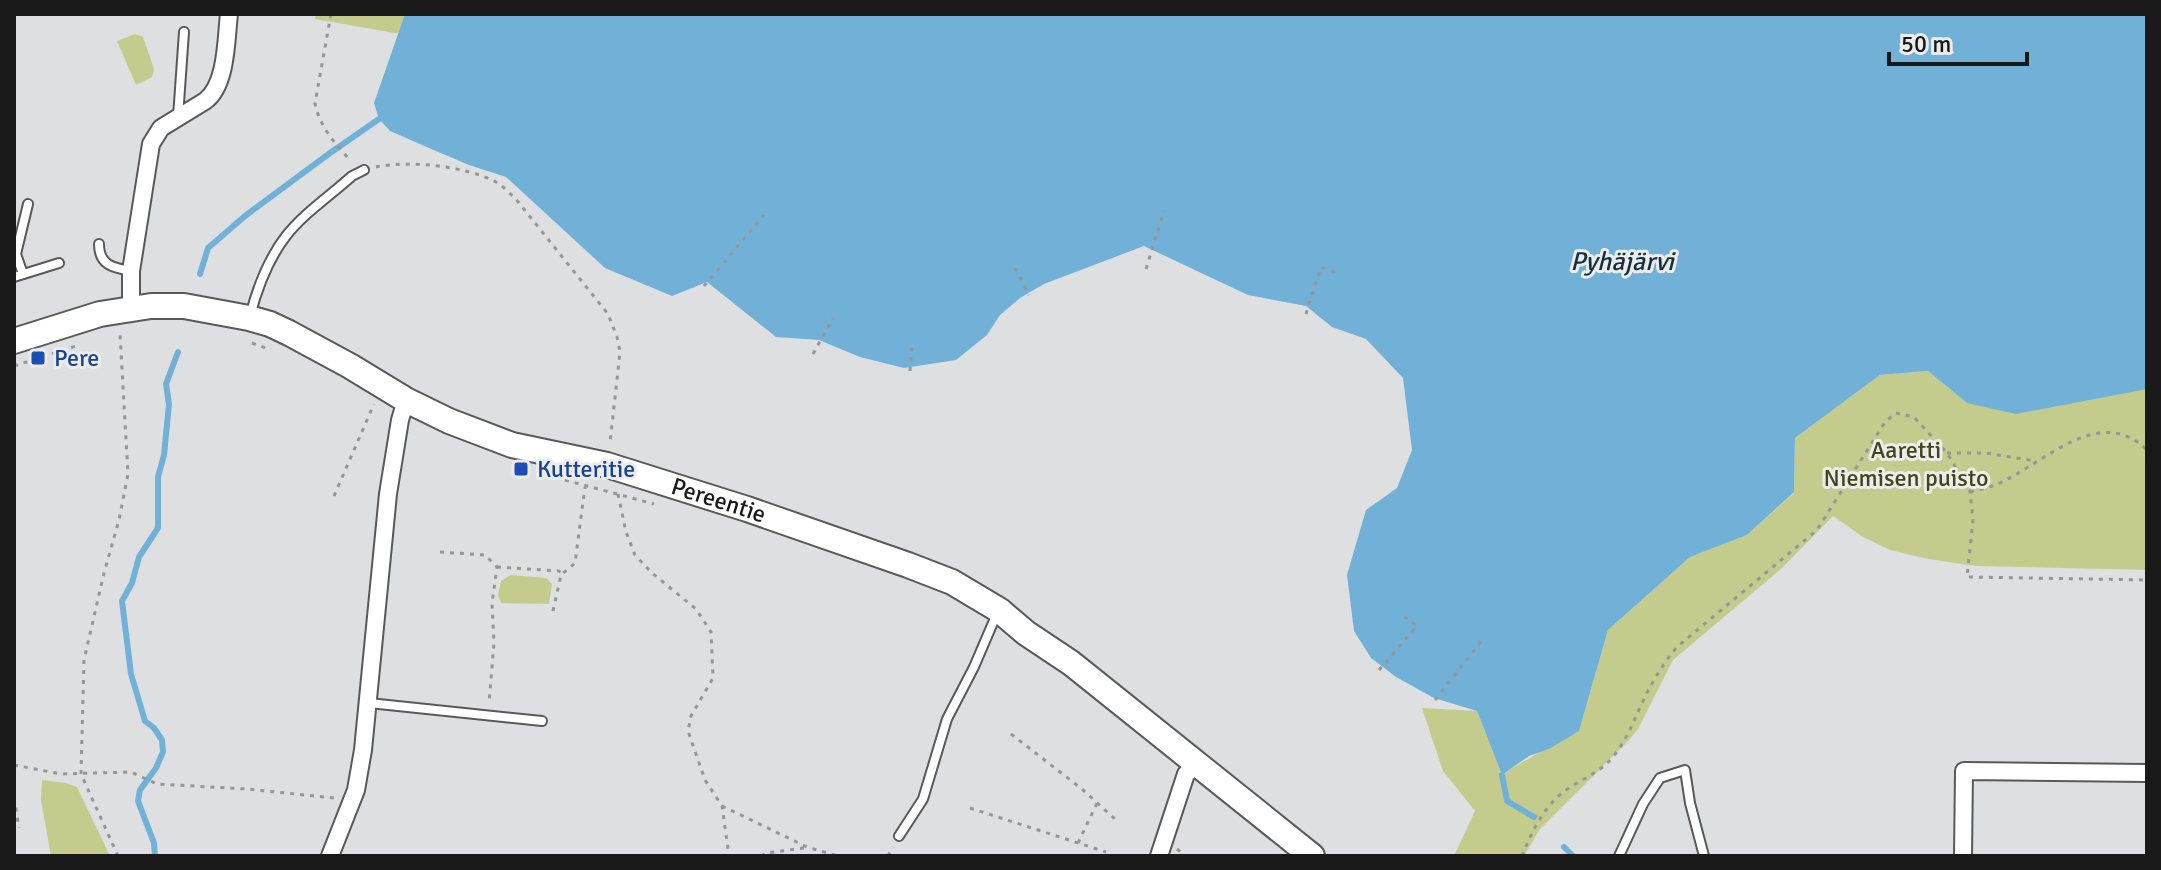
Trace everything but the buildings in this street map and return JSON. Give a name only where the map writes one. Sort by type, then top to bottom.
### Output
[{"type":"street","points":[[131,308],[131,271],[151,144],[161,128],[212,96],[217,88],[229,14]]},
{"type":"street","name":"Pereentie","points":[[14,341],[131,308],[171,305],[246,329],[289,333],[350,366],[403,410],[449,421],[512,445],[607,465],[878,554],[952,582],[999,610],[1026,633],[1071,663],[1312,856]]},
{"type":"street","points":[[330,856],[352,800],[363,750],[388,494],[403,410]]},
{"type":"street","points":[[1159,856],[1186,774],[1197,764]]},
{"type":"street","points":[[1963,856],[1964,771],[2147,773]]},
{"type":"lane","points":[[178,117],[184,32]]},
{"type":"lane","points":[[246,329],[259,288],[287,235],[343,184],[364,170]]},
{"type":"lane","points":[[28,204],[16,254],[18,276],[59,263]]},
{"type":"lane","points":[[99,244],[102,261],[112,267],[131,271]]},
{"type":"lane","points":[[899,836],[923,799],[947,719],[999,610]]},
{"type":"lane","points":[[369,703],[542,721]]},
{"type":"lane","points":[[1619,856],[1643,804],[1660,778],[1685,770],[1704,856]]},
{"type":"path","points":[[331,14],[315,103],[324,128],[350,160]]},
{"type":"path","points":[[364,170],[381,165],[430,165],[476,174],[499,183],[515,198],[613,324],[620,352],[610,445]]},
{"type":"path","points":[[1146,269],[1164,211]]},
{"type":"path","points":[[704,286],[764,215]]},
{"type":"path","points":[[1306,314],[1321,267],[1335,272]]},
{"type":"path","points":[[1015,268],[1029,295]]},
{"type":"path","points":[[813,354],[833,318]]},
{"type":"path","points":[[246,329],[271,350]]},
{"type":"path","points":[[118,856],[81,774],[84,660],[128,474],[120,334]]},
{"type":"path","points":[[14,366],[85,342]]},
{"type":"path","points":[[910,371],[912,343]]},
{"type":"path","points":[[334,496],[374,404],[403,410]]},
{"type":"path","points":[[1522,856],[1531,834],[1555,800],[1593,775],[1610,760],[1629,735],[1661,666],[1677,647],[1817,530],[1885,422],[1896,413],[1914,417],[1947,453],[1970,492],[1973,520],[1967,577],[2147,580]]},
{"type":"path","points":[[1970,492],[1994,486],[2076,439],[2101,432],[2121,433],[2137,440],[2147,450]]},
{"type":"path","points":[[1947,453],[1986,453],[2036,462]]},
{"type":"path","points":[[559,478],[664,507]]},
{"type":"path","points":[[553,611],[563,574],[575,563],[585,485]]},
{"type":"path","points":[[618,494],[626,532],[635,555],[696,609],[711,632],[713,678],[691,716],[688,731],[705,780],[722,806],[729,856]]},
{"type":"path","points":[[440,552],[485,555],[497,567],[559,571],[563,574]]},
{"type":"path","points":[[488,715],[494,643],[492,603],[497,567]]},
{"type":"path","points":[[1379,670],[1417,626],[1404,616]]},
{"type":"path","points":[[1435,700],[1481,642]]},
{"type":"path","points":[[1011,734],[1115,819]]},
{"type":"path","points":[[14,765],[61,774],[131,772],[157,784],[352,800]]},
{"type":"path","points":[[14,798],[19,828]]},
{"type":"path","points":[[1078,844],[1097,803]]},
{"type":"path","points":[[722,806],[807,847],[838,856]]},
{"type":"path","points":[[970,808],[1106,852]]},
{"type":"path","points":[[761,856],[807,847]]},
{"type":"green space","points":[[316,14],[405,14],[400,34],[315,19]]},
{"type":"green space","points":[[135,34],[143,37],[154,69],[152,77],[136,85],[117,41]]},
{"type":"green space","name":"Aaretti Niemisen puisto","points":[[1928,371],[1967,403],[2147,389],[2147,570],[1976,566],[1928,559],[1890,550],[1863,537],[1833,516],[1782,568],[1673,660],[1638,729],[1540,829],[1524,856],[1454,856],[1475,811],[1443,771],[1422,708],[1477,711],[1502,775],[1579,731],[1608,630],[1690,557],[1747,535],[1794,493],[1795,438],[1880,375]]},
{"type":"green space","points":[[511,575],[546,578],[552,584],[549,604],[501,603],[498,595],[501,581]]},
{"type":"green space","points":[[42,780],[77,787],[110,856],[51,856],[41,800]]},
{"type":"water","name":"Pyhäjärvi","points":[[405,14],[2147,14],[2147,389],[2016,414],[1967,403],[1928,371],[1880,375],[1795,438],[1794,492],[1747,535],[1690,557],[1608,630],[1579,731],[1549,749],[1529,756],[1502,775],[1477,711],[1434,698],[1396,677],[1371,658],[1354,631],[1347,575],[1366,510],[1397,488],[1412,450],[1403,378],[1366,339],[1332,327],[1306,306],[1248,295],[1144,246],[1044,284],[1020,298],[1000,315],[987,335],[956,360],[904,368],[860,357],[819,340],[776,337],[707,282],[672,296],[605,268],[506,177],[469,165],[390,131],[379,119],[374,103]]},
{"type":"waterway","points":[[200,274],[208,248],[245,216],[379,119]]},
{"type":"waterway","points":[[155,856],[154,843],[138,801],[140,790],[163,752],[162,740],[145,721],[131,674],[122,601],[132,583],[139,557],[158,528],[158,477],[164,455],[169,404],[166,384],[178,352]]},
{"type":"waterway","points":[[1502,775],[1507,801],[1534,817]]},
{"type":"waterway","points":[[1564,847],[1573,856]]},
{"type":"place","name":"Pere","points":[[38,358]]},
{"type":"place","name":"Kutteritie","points":[[521,469]]}]
